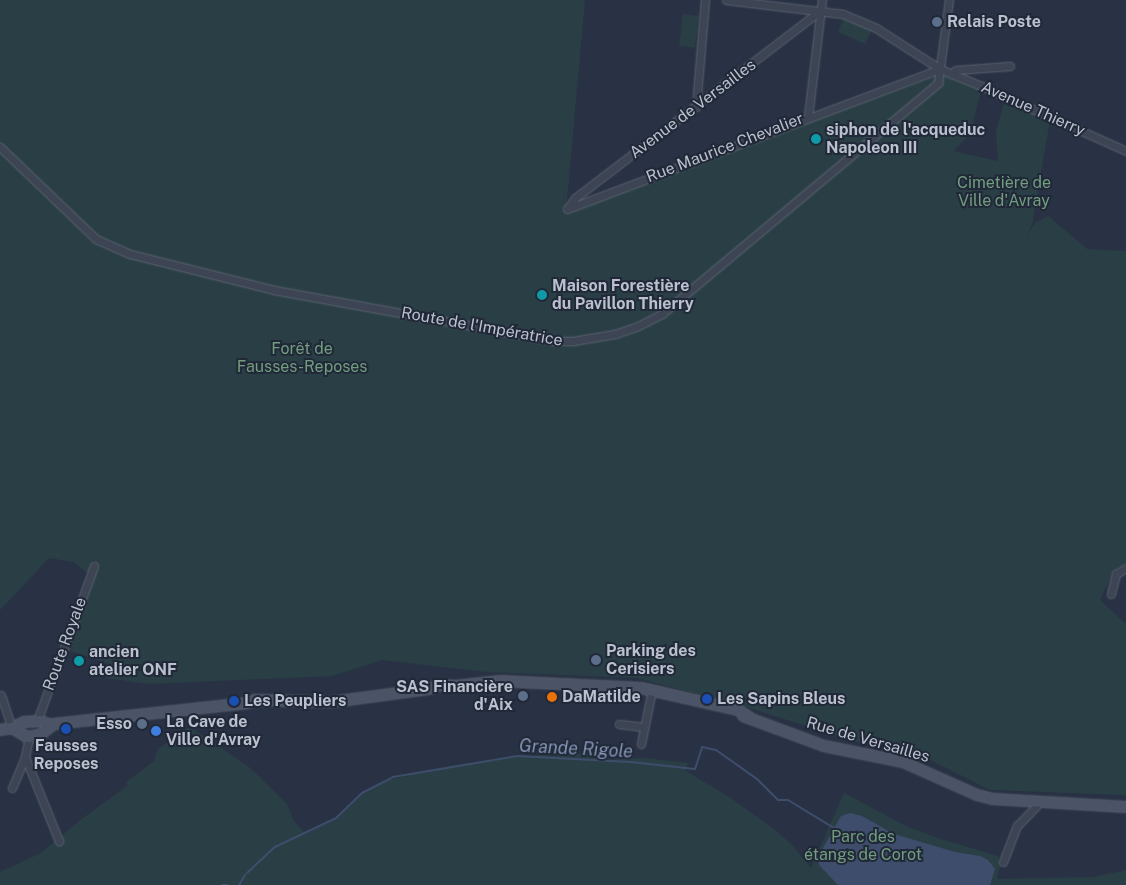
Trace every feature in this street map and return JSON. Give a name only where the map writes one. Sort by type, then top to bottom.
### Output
[{"type":"main road","name":"Rue de Versailles","points":[[50,725],[248,703],[262,706],[282,702],[332,702],[428,690],[442,692],[456,686],[501,681],[621,685],[652,690],[738,710],[749,718],[824,746],[903,762],[977,795],[993,799],[1126,807]]},
{"type":"main road","points":[[15,730],[19,723],[37,722],[50,725]]},
{"type":"main road","points":[[0,730],[15,730],[27,737],[40,735],[50,725]]},
{"type":"street","points":[[696,107],[705,0]]},
{"type":"street","name":"Avenue Thierry","points":[[726,0],[843,14],[876,28],[940,69],[1126,151]]},
{"type":"street","points":[[808,117],[822,0]]},
{"type":"street","points":[[940,69],[949,0]]},
{"type":"street","name":"Avenue de Versailles","points":[[568,208],[575,198],[821,10]]},
{"type":"street","points":[[951,74],[956,70],[1010,66]]},
{"type":"street","name":"Rue Maurice Chevalier","points":[[568,208],[940,69]]},
{"type":"street","name":"Route de l'Impératrice","points":[[0,147],[96,239],[130,254],[274,290],[554,341],[573,341],[615,334],[638,326],[663,313],[938,83],[940,69]]},
{"type":"street","name":"Route Royale","points":[[37,722],[94,566]]},
{"type":"street","points":[[1111,594],[1116,574],[1126,568]]},
{"type":"street","points":[[641,744],[652,690]]},
{"type":"street","points":[[1,695],[59,842]]},
{"type":"street","points":[[619,724],[644,727]]},
{"type":"street","points":[[12,788],[28,741],[33,736]]},
{"type":"street","points":[[1003,862],[1017,826],[1036,806],[1037,802]]},
{"type":"green space","name":"Forêt de Fausses-Reposes","points":[[0,0],[585,0],[566,211],[942,74],[981,90],[970,134],[953,151],[998,161],[996,131],[1005,99],[1050,120],[1032,225],[1026,237],[1035,223],[1048,216],[1087,249],[1126,251],[1126,563],[1114,570],[1100,600],[1126,624],[1126,795],[990,790],[917,753],[854,741],[740,705],[637,678],[486,672],[382,660],[332,676],[149,684],[106,678],[110,664],[68,650],[93,577],[73,562],[49,558],[0,610]]},
{"type":"green space","points":[[683,14],[699,16],[695,48],[679,46]]},
{"type":"green space","points":[[844,18],[871,30],[865,44],[838,32]]},
{"type":"green space","points":[[187,728],[195,730],[249,767],[288,805],[293,820],[304,832],[336,817],[361,793],[380,782],[444,767],[516,756],[600,753],[601,760],[645,758],[688,763],[686,771],[732,799],[774,829],[793,846],[811,868],[844,793],[908,827],[937,838],[998,856],[1000,866],[997,879],[1093,877],[1126,870],[1126,885],[0,885],[0,872],[41,853],[83,818],[127,786],[126,782],[154,761],[158,749]]},
{"type":"water","name":"Parc des étangs de Corot","points":[[850,813],[862,816],[894,834],[955,852],[980,856],[988,860],[995,869],[990,885],[838,885],[820,866],[817,859],[841,816]]},
{"type":"waterway","name":"Grande Rigole","points":[[247,873],[275,847],[336,818],[362,793],[393,777],[517,756],[631,762],[695,769],[702,747],[716,750],[757,779],[778,800],[788,800],[834,828]]},
{"type":"waterway","name":"Grande Rigole","points":[[239,885],[245,875]]},
{"type":"waterway","points":[[222,885],[228,885]]},
{"type":"place","name":"Relais Poste","points":[[937,22]]},
{"type":"place","name":"siphon de l'acqueduc Napoleon III","points":[[816,139]]},
{"type":"place","name":"Maison Forestière du Pavillon Thierry","points":[[542,295]]},
{"type":"place","name":"Parking des Cerisiers","points":[[596,660]]},
{"type":"place","name":"ancien atelier ONF","points":[[79,661]]},
{"type":"place","name":"SAS Financière d'Aix","points":[[523,696]]},
{"type":"place","name":"DaMatilde","points":[[552,697]]},
{"type":"place","name":"Les Sapins Bleus","points":[[707,699]]},
{"type":"place","name":"Les Peupliers","points":[[234,701]]},
{"type":"place","name":"Esso","points":[[142,724]]},
{"type":"place","name":"Fausses Reposes","points":[[66,729]]},
{"type":"place","name":"La Cave de Ville d'Avray","points":[[156,731]]},
{"type":"park label","name":"Cimetière de Ville d'Avray","points":[[1004,192]]}]
